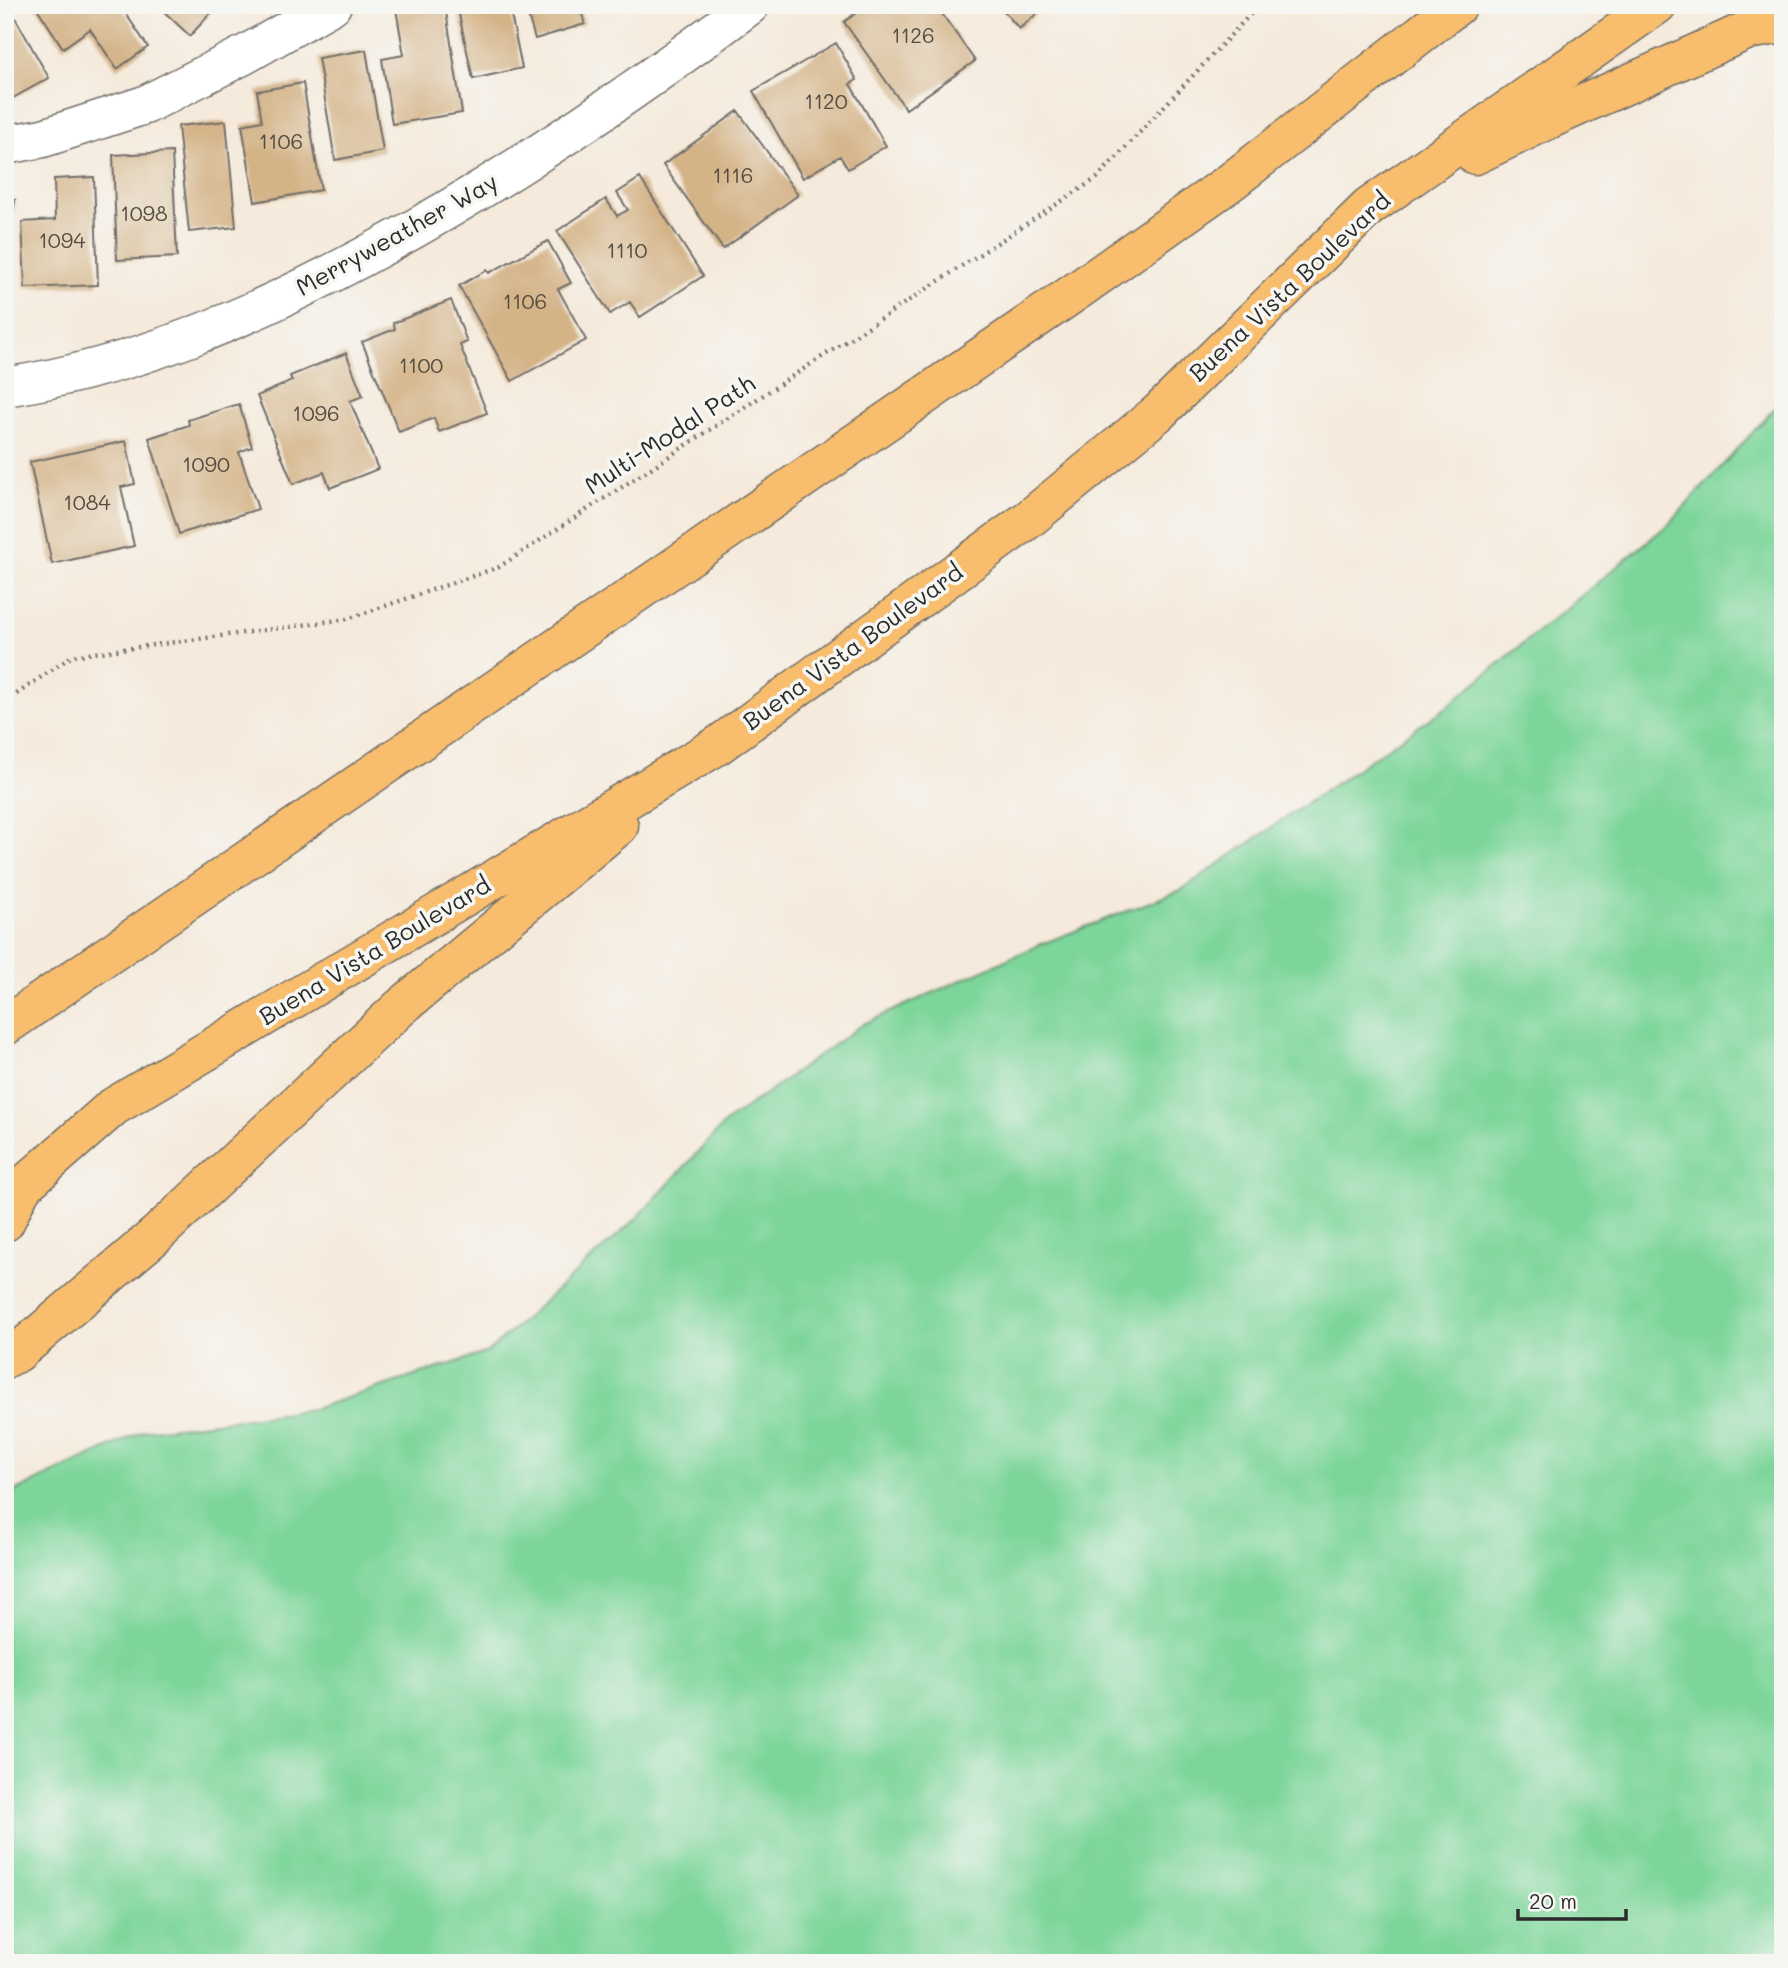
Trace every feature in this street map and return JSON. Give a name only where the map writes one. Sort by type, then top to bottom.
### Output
[{"type":"main road","points":[[5,1026],[1081,288],[1232,181],[1458,5]]},
{"type":"main road","name":"Buena Vista Boulevard","points":[[5,1222],[22,1187],[113,1107],[717,746],[1029,519],[1158,413],[1369,206],[1657,5]]},
{"type":"main road","points":[[1369,206],[1550,118],[1748,30],[1783,23]]},
{"type":"main road","points":[[5,1359],[17,1353],[156,1235],[401,1007],[717,746]]},
{"type":"street","points":[[5,145],[43,138],[145,105],[246,54],[331,5]]},
{"type":"street","name":"Merryweather Way","points":[[5,387],[69,375],[196,335],[261,308],[334,272],[425,224],[542,153],[647,82],[750,5]]},
{"type":"path","name":"Multi-Modal Path","points":[[5,702],[72,656],[348,619],[499,567],[1097,178],[1259,5]]},
{"type":"green space","points":[[1783,399],[1783,1963],[5,1963],[5,1496],[144,1431],[310,1410],[488,1352],[638,1217],[725,1123],[863,1024],[1039,945],[1181,890],[1444,709],[1670,523]]},
{"type":"building","points":[[5,5],[8,5],[49,78],[13,98],[5,84]]},
{"type":"building","points":[[35,5],[120,5],[148,47],[117,69],[90,29],[63,48]]},
{"type":"building","points":[[157,5],[218,5],[190,36]]},
{"type":"building","points":[[418,5],[445,5],[462,113],[392,124],[382,59],[404,55],[396,9]]},
{"type":"building","points":[[457,5],[509,5],[522,68],[473,79]]},
{"type":"building","points":[[525,5],[579,5],[585,24],[535,39]]},
{"type":"building","points":[[867,5],[941,5],[938,8],[975,61],[906,109],[844,22]]},
{"type":"building","points":[[999,5],[1047,5],[1019,29]]},
{"type":"building","points":[[836,43],[857,80],[850,84],[886,146],[848,169],[840,156],[803,178],[753,91]]},
{"type":"building","points":[[366,50],[383,151],[335,160],[318,58]]},
{"type":"building","points":[[303,83],[321,190],[255,202],[242,125],[262,121],[257,91]]},
{"type":"building","points":[[738,111],[798,195],[723,249],[663,165]]},
{"type":"building","points":[[226,121],[236,227],[189,232],[178,126]]},
{"type":"building","points":[[172,152],[177,257],[117,260],[113,155]]},
{"type":"building","points":[[94,177],[98,285],[25,288],[22,222],[55,220],[54,179]]},
{"type":"building","points":[[640,178],[703,276],[640,317],[630,302],[610,314],[557,231],[606,199],[617,216],[628,210],[617,193]]},
{"type":"building","points":[[5,199],[15,200],[7,249],[5,249]]},
{"type":"building","points":[[548,241],[571,283],[558,289],[586,340],[512,381],[459,286]]},
{"type":"building","points":[[451,300],[467,342],[460,345],[487,413],[439,432],[434,418],[399,432],[362,342],[395,329],[393,323]]},
{"type":"building","points":[[346,353],[363,396],[350,401],[378,469],[330,488],[324,472],[293,484],[257,396],[292,381],[290,376]]},
{"type":"building","points":[[239,404],[252,447],[239,452],[258,509],[179,534],[149,438],[189,425],[188,420]]},
{"type":"building","points":[[126,441],[135,484],[121,487],[134,546],[52,564],[30,462]]}]
